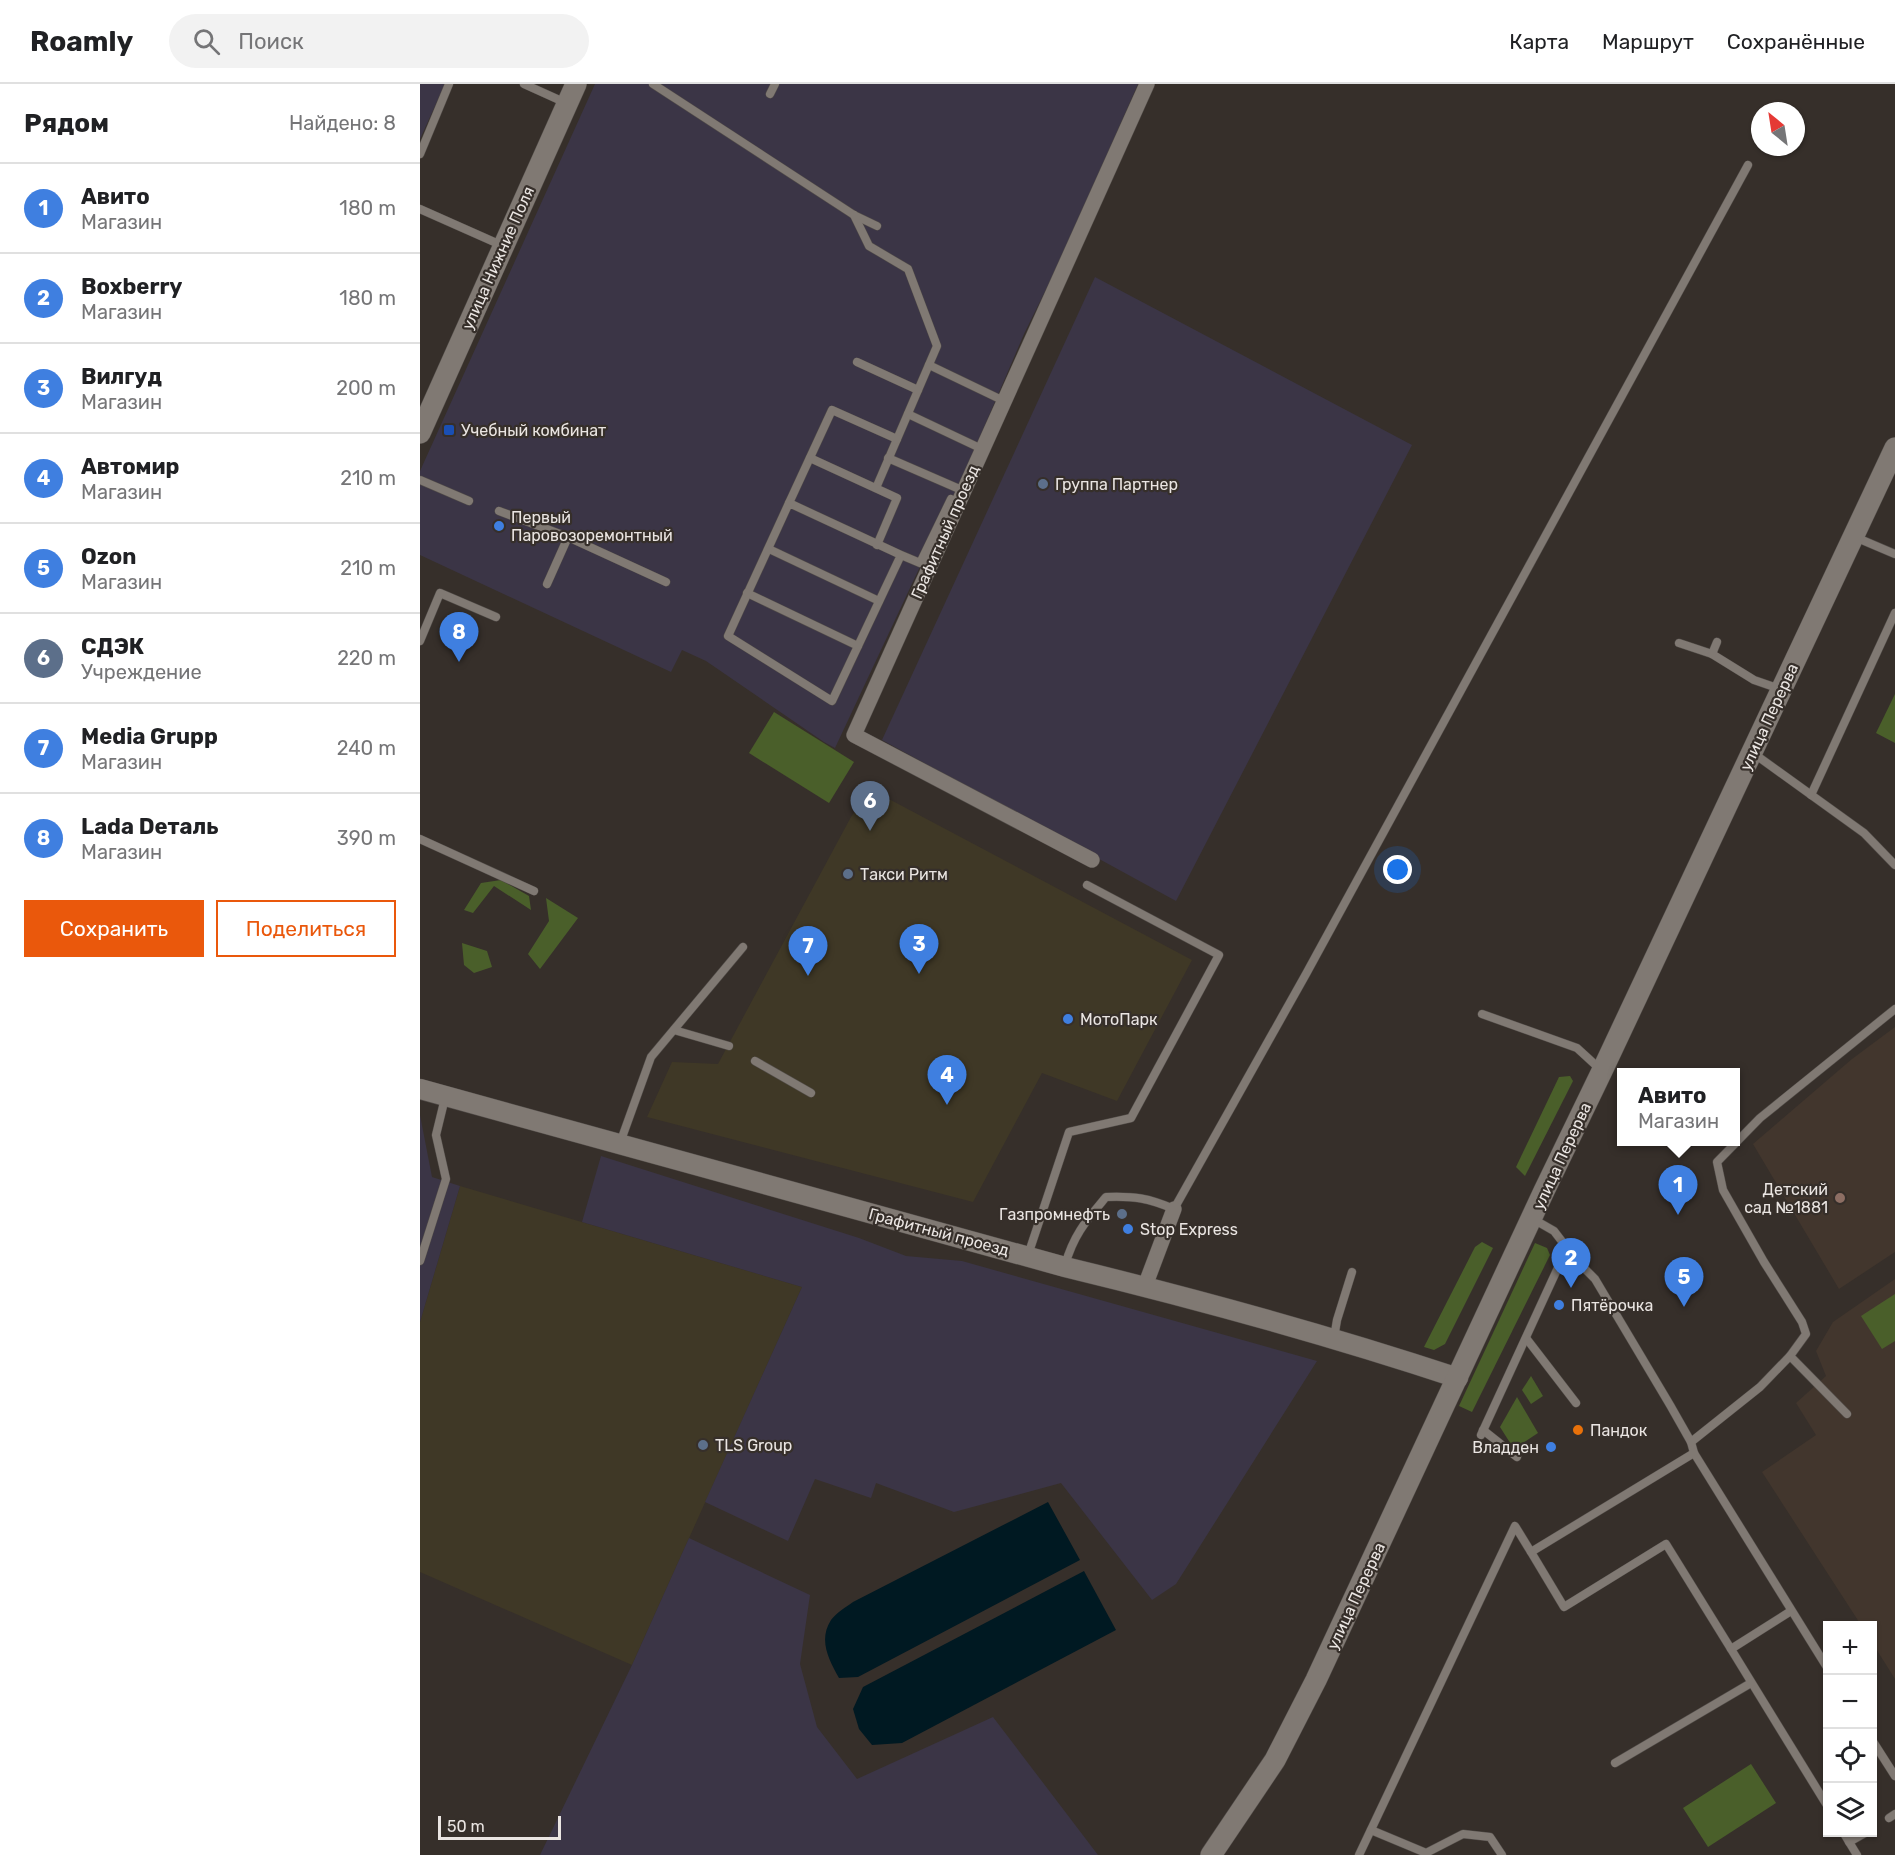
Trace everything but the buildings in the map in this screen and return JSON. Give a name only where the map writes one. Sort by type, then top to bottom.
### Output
[{"type":"main road","name":"улица Нижние Поля","points":[[420,433],[576,84]]},
{"type":"main road","name":"улица Перерва","points":[[1211,1855],[1275,1760],[1316,1680],[1895,448]]},
{"type":"street","name":"Графитный проезд","points":[[1092,860],[854,735],[957,495],[982,449],[1147,84]]},
{"type":"street","name":"Графитный проезд","points":[[420,1089],[1028,1257],[1145,1286],[1334,1338],[1458,1378]]},
{"type":"street","points":[[1145,1286],[1174,1209]]},
{"type":"lane","points":[[420,154],[449,84]]},
{"type":"lane","points":[[524,84],[567,104]]},
{"type":"lane","points":[[653,84],[854,215],[877,226]]},
{"type":"lane","points":[[770,94],[775,84]]},
{"type":"lane","points":[[1065,1267],[1070,1247],[1080,1227],[1106,1197],[1136,1196],[1174,1209],[1748,165]]},
{"type":"lane","points":[[420,209],[504,246]]},
{"type":"lane","points":[[854,215],[869,246],[908,269],[937,346],[876,488]]},
{"type":"lane","points":[[857,362],[918,390]]},
{"type":"lane","points":[[928,365],[1004,401]]},
{"type":"lane","points":[[897,439],[832,410],[728,636],[832,701],[901,555]]},
{"type":"lane","points":[[908,414],[982,449]]},
{"type":"lane","points":[[810,458],[897,498],[877,545]]},
{"type":"lane","points":[[789,503],[877,545],[921,563],[957,495],[888,458]]},
{"type":"lane","points":[[420,480],[469,501]]},
{"type":"lane","points":[[499,511],[568,537],[666,582]]},
{"type":"lane","points":[[1854,536],[1895,554]]},
{"type":"lane","points":[[547,584],[568,537]]},
{"type":"lane","points":[[769,549],[879,600]]},
{"type":"lane","points":[[420,640],[440,593],[496,617]]},
{"type":"lane","points":[[747,593],[858,646]]},
{"type":"lane","points":[[1811,795],[1895,613]]},
{"type":"lane","points":[[1712,654],[1717,642]]},
{"type":"lane","points":[[1679,643],[1712,654],[1754,680],[1782,690]]},
{"type":"lane","points":[[1752,753],[1864,833],[1895,865]]},
{"type":"lane","points":[[420,839],[534,891]]},
{"type":"lane","points":[[1028,1257],[1069,1132],[1131,1118],[1219,955],[1088,885]]},
{"type":"lane","points":[[619,1144],[651,1057],[743,946]]},
{"type":"lane","points":[[1740,1138],[1760,1118],[1895,1009]]},
{"type":"lane","points":[[1482,1014],[1577,1048],[1602,1071]]},
{"type":"lane","points":[[674,1030],[729,1046]]},
{"type":"lane","points":[[755,1061],[811,1093]]},
{"type":"lane","points":[[420,1261],[446,1179],[436,1136],[445,1096]]},
{"type":"lane","points":[[1690,1442],[1760,1388],[1790,1356],[1806,1334],[1723,1190],[1717,1162],[1733,1146]]},
{"type":"lane","points":[[1533,1218],[1554,1231],[1595,1279],[1690,1442],[1694,1453],[1823,1663]]},
{"type":"lane","points":[[1517,1456],[1482,1433],[1567,1248]]},
{"type":"lane","points":[[1334,1338],[1337,1320],[1352,1272]]},
{"type":"lane","points":[[1526,1338],[1576,1403]]},
{"type":"lane","points":[[1790,1356],[1846,1414]]},
{"type":"lane","points":[[1531,1552],[1694,1453]]},
{"type":"lane","points":[[1359,1855],[1515,1526],[1564,1607],[1666,1544],[1823,1800]]},
{"type":"lane","points":[[1731,1649],[1791,1611]]},
{"type":"lane","points":[[1615,1763],[1751,1683]]},
{"type":"lane","points":[[1877,1748],[1895,1776]]},
{"type":"lane","points":[[1371,1830],[1426,1853],[1463,1834],[1490,1838],[1502,1855]]},
{"type":"lane","points":[[1846,1837],[1857,1855]]},
{"type":"lane","points":[[1849,1842],[1858,1837]]},
{"type":"shaded area","points":[[420,84],[445,84],[420,139]]},
{"type":"shaded area","points":[[595,84],[1138,84],[1061,259],[1024,334],[970,460],[835,748],[706,661],[682,650],[671,672],[420,555],[420,471]]},
{"type":"shaded area","points":[[1095,277],[1412,445],[1176,901],[882,740]]},
{"type":"shaded area","points":[[870,789],[1192,960],[1117,1101],[1042,1073],[973,1202],[647,1117],[672,1062],[718,1064],[851,817]]},
{"type":"shaded area","name":"Детский сад №1881","points":[[1895,1027],[1895,1252],[1839,1289],[1753,1144],[1852,1059]]},
{"type":"shaded area","points":[[420,1115],[432,1177],[460,1186],[420,1322]]},
{"type":"shaded area","points":[[601,1156],[859,1238],[906,1256],[962,1261],[1317,1361],[1176,1584],[1152,1600],[1061,1483],[954,1512],[876,1483],[871,1498],[815,1479],[788,1541],[705,1502],[802,1287],[582,1222]]},
{"type":"shaded area","points":[[460,1186],[802,1287],[632,1665],[420,1572],[420,1322]]},
{"type":"shaded area","points":[[1895,1279],[1895,1679],[1877,1650],[1877,1621],[1858,1621],[1762,1472],[1816,1435],[1796,1403],[1826,1376],[1816,1351],[1833,1322]]},
{"type":"shaded area","points":[[689,1538],[810,1595],[800,1664],[817,1727],[857,1779],[993,1717],[1098,1855],[540,1855],[632,1665]]},
{"type":"green space","points":[[1895,694],[1895,743],[1876,733]]},
{"type":"green space","points":[[774,712],[854,762],[829,803],[749,753]]},
{"type":"green space","points":[[501,880],[529,896],[531,910],[494,886],[473,913],[464,910],[481,883]]},
{"type":"green space","points":[[546,898],[578,918],[540,969],[528,954],[549,921]]},
{"type":"green space","points":[[462,943],[487,951],[492,967],[474,973],[464,965]]},
{"type":"green space","points":[[1570,1076],[1573,1081],[1525,1176],[1516,1167],[1559,1077]]},
{"type":"green space","points":[[1482,1242],[1493,1248],[1445,1344],[1434,1350],[1424,1347],[1475,1247]]},
{"type":"green space","points":[[1535,1243],[1547,1248],[1550,1255],[1472,1412],[1459,1406]]},
{"type":"green space","points":[[1895,1294],[1895,1341],[1882,1349],[1861,1316]]},
{"type":"green space","points":[[1531,1376],[1543,1396],[1531,1404],[1522,1390]]},
{"type":"green space","points":[[1517,1397],[1538,1433],[1514,1449],[1500,1427]]},
{"type":"green space","points":[[1751,1764],[1776,1803],[1708,1847],[1683,1808]]},
{"type":"water","points":[[1048,1502],[1080,1560],[858,1677],[839,1678],[826,1650],[825,1642],[827,1627],[838,1613],[853,1602]]},
{"type":"water","points":[[1084,1571],[1116,1630],[902,1743],[872,1745],[859,1729],[853,1709],[863,1687]]},
{"type":"place","name":"Учебный комбинат","points":[[449,430]]},
{"type":"place","name":"Группа Партнер","points":[[1043,484]]},
{"type":"place","name":"Первый Паровозоремонтный","points":[[499,526]]},
{"type":"place","name":"Lada Dеталь","points":[[459,662]]},
{"type":"place","name":"СДЭК","points":[[870,831]]},
{"type":"place","name":"Такси Ритм","points":[[848,874]]},
{"type":"place","name":"Вилгуд","points":[[919,974]]},
{"type":"place","name":"Media Grupp","points":[[808,976]]},
{"type":"place","name":"МотоПарк","points":[[1068,1019]]},
{"type":"place","name":"Автомир","points":[[947,1105]]},
{"type":"place","name":"Детский сад №1881","points":[[1840,1198]]},
{"type":"place","name":"Газпромнефть","points":[[1122,1214]]},
{"type":"place","name":"Авито","points":[[1678,1215]]},
{"type":"place","name":"Stop Express","points":[[1128,1229]]},
{"type":"place","name":"Boxberry","points":[[1571,1288]]},
{"type":"place","name":"Пятёрочка","points":[[1559,1305]]},
{"type":"place","name":"Ozon","points":[[1684,1307]]},
{"type":"place","name":"Пандок","points":[[1578,1430]]},
{"type":"place","name":"TLS Group","points":[[703,1445]]},
{"type":"place","name":"Владден","points":[[1551,1447]]}]
